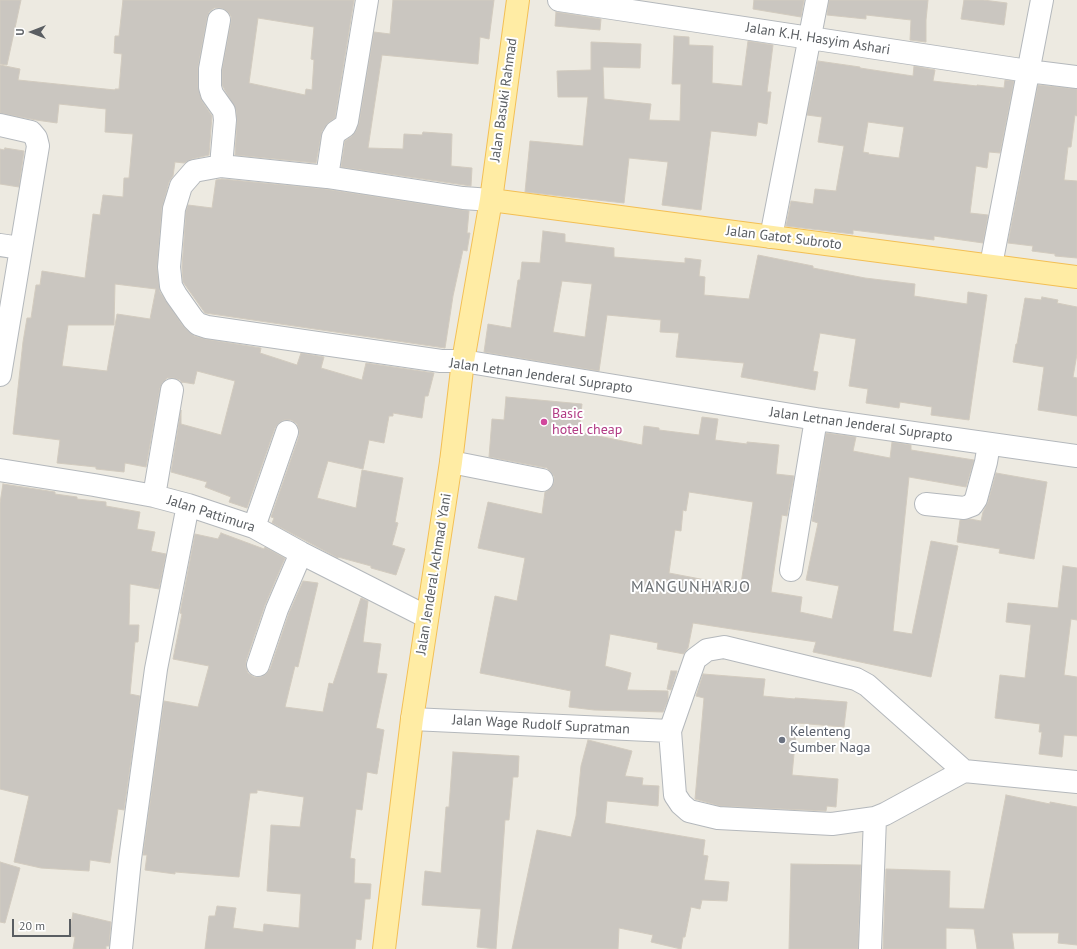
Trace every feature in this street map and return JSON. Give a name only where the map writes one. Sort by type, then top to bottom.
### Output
[{"type":"main road","name":"Jalan Basuki Rahmad","points":[[491,200],[518,0]]},
{"type":"main road","name":"Jalan Gatot Subroto","points":[[491,200],[1077,277]]},
{"type":"main road","name":"Jalan Jenderal Achmad Yani","points":[[385,942],[412,718],[451,462],[463,361],[491,200]]},
{"type":"street","points":[[327,177],[333,137],[336,132],[345,126],[347,121],[367,0]]},
{"type":"street","name":"Jalan K.H. Hasyim Ashari","points":[[559,0],[1028,71],[1077,77]]},
{"type":"street","points":[[771,237],[817,0]]},
{"type":"street","points":[[991,265],[1042,0]]},
{"type":"street","points":[[219,20],[210,69],[210,87],[212,94],[224,110],[221,166]]},
{"type":"street","points":[[0,125],[31,132],[36,138],[38,146],[10,246],[0,375]]},
{"type":"street","name":"Jalan Letnan Jenderal Suprapto","points":[[491,200],[463,198],[327,177],[221,166],[194,171],[186,178],[181,186],[174,209],[169,267],[171,286],[193,319],[198,324],[208,327],[434,360],[463,361],[816,419],[1077,456]]},
{"type":"street","points":[[154,496],[172,390]]},
{"type":"street","points":[[791,570],[816,419]]},
{"type":"street","points":[[254,527],[287,432]]},
{"type":"street","points":[[926,504],[964,508],[972,505],[976,499],[990,444]]},
{"type":"street","points":[[451,462],[542,480]]},
{"type":"street","name":"Jalan Pattimura","points":[[0,470],[154,496],[188,505],[254,527],[301,553],[427,617]]},
{"type":"street","points":[[121,949],[130,859],[156,669],[188,505]]},
{"type":"street","points":[[258,665],[277,609],[301,553]]},
{"type":"street","points":[[964,771],[867,685],[856,679],[724,647],[707,650],[695,659],[670,731],[675,796],[689,811],[718,818],[832,824],[874,818],[885,814],[964,771],[1077,782]]},
{"type":"street","name":"Jalan Wage Rudolf Supratman","points":[[412,718],[670,731]]},
{"type":"street","points":[[870,949],[874,818]]},
{"type":"building","points":[[0,0],[21,0],[7,65],[0,64]]},
{"type":"building","points":[[123,0],[354,0],[335,118],[329,122],[322,131],[316,163],[235,155],[237,121],[236,110],[222,85],[222,70],[231,16],[227,11],[221,8],[214,8],[209,12],[198,67],[198,87],[202,101],[212,116],[209,155],[192,159],[184,163],[175,162],[173,176],[169,182],[162,208],[157,268],[160,292],[183,326],[194,336],[261,348],[260,353],[297,365],[301,353],[324,357],[321,368],[362,380],[366,363],[434,373],[428,396],[425,396],[422,418],[393,413],[393,416],[389,416],[384,443],[369,440],[363,469],[328,461],[317,498],[356,508],[362,470],[403,478],[395,522],[398,523],[392,545],[405,549],[396,575],[371,568],[371,566],[338,558],[272,523],[274,518],[271,517],[299,436],[297,424],[291,420],[284,420],[275,428],[247,508],[229,502],[231,497],[205,487],[207,482],[171,472],[181,410],[181,424],[221,435],[235,381],[197,371],[194,384],[182,383],[180,380],[174,378],[167,378],[160,388],[146,467],[125,463],[124,472],[96,469],[96,467],[57,463],[60,440],[13,434],[23,342],[27,318],[31,318],[36,285],[40,285],[42,271],[85,278],[93,214],[100,215],[103,195],[123,197],[124,178],[129,178],[133,134],[105,132],[106,109],[59,104],[57,123],[0,113],[0,65],[20,69],[18,80],[115,90],[119,89],[122,54],[114,53],[115,36],[119,36]],"holes":[[[258,18],[314,27],[311,59],[314,60],[312,90],[306,89],[305,95],[249,83]],[[115,284],[156,289],[150,319],[117,314],[107,371],[62,366],[68,325],[114,325]]]},
{"type":"building","points":[[393,0],[494,0],[489,39],[480,37],[478,64],[382,55],[368,148],[403,149],[404,134],[422,135],[423,132],[452,134],[451,166],[472,168],[471,186],[341,167],[345,141],[356,131],[359,123],[374,32],[390,34]]},
{"type":"building","points":[[754,0],[804,0],[801,17],[753,9]]},
{"type":"building","points":[[829,0],[928,0],[926,42],[910,40],[911,20],[866,15],[866,19],[827,15]]},
{"type":"building","points":[[964,0],[983,0],[1007,3],[1004,25],[961,19]]},
{"type":"building","points":[[556,12],[601,19],[600,30],[555,26]]},
{"type":"building","points":[[674,36],[689,37],[689,45],[713,46],[712,83],[742,86],[748,41],[773,45],[767,92],[771,92],[767,124],[758,122],[756,136],[711,131],[701,210],[662,205],[668,162],[629,158],[624,203],[525,192],[530,141],[583,146],[588,97],[558,97],[557,71],[591,70],[591,42],[641,44],[640,68],[603,67],[604,99],[651,104],[649,120],[680,121],[681,84],[672,84]]},
{"type":"building","points":[[818,61],[913,76],[914,66],[935,70],[933,81],[977,86],[1004,88],[1005,80],[1014,81],[1000,153],[989,152],[987,168],[976,166],[970,213],[988,215],[983,243],[934,236],[934,240],[853,230],[853,234],[786,226],[791,201],[813,204],[815,189],[836,191],[844,146],[818,142],[822,117],[807,115]],"holes":[[[868,122],[904,127],[899,158],[863,152]]]},
{"type":"building","points":[[1038,85],[1077,89],[1077,116],[1075,115],[1071,147],[1068,147],[1064,180],[1077,181],[1077,258],[1055,256],[1055,254],[1032,251],[1033,246],[1008,243]]},
{"type":"building","points":[[5,148],[24,151],[19,187],[0,184],[0,149],[4,150]]},
{"type":"building","points":[[222,179],[325,189],[469,211],[467,233],[470,233],[467,251],[463,250],[453,296],[445,348],[205,313],[183,282],[182,267],[186,211],[188,205],[212,208],[216,180]]},
{"type":"building","points":[[543,231],[565,234],[565,242],[614,248],[614,257],[685,263],[685,258],[701,260],[699,276],[705,277],[704,295],[749,299],[758,255],[865,278],[915,284],[914,296],[967,304],[968,292],[987,295],[969,420],[931,415],[932,407],[900,402],[899,408],[866,403],[868,389],[849,386],[856,339],[820,333],[813,371],[818,372],[815,390],[741,377],[744,363],[676,357],[679,333],[660,332],[661,320],[607,315],[599,371],[484,352],[488,324],[511,328],[522,262],[540,263]],"holes":[[[562,281],[592,284],[585,337],[553,332]]]},
{"type":"building","points":[[1042,297],[1058,300],[1057,303],[1077,307],[1077,354],[1073,377],[1077,378],[1077,416],[1038,410],[1044,367],[1013,362],[1025,298],[1041,300]]},
{"type":"building","points":[[506,397],[582,404],[579,432],[642,445],[644,426],[659,428],[659,430],[699,435],[702,417],[718,419],[715,440],[747,444],[747,442],[779,445],[776,474],[794,476],[787,516],[782,515],[771,592],[802,597],[800,612],[832,619],[839,586],[806,580],[818,523],[812,521],[826,433],[856,437],[853,451],[890,458],[892,442],[911,445],[911,450],[974,460],[966,487],[909,477],[893,631],[912,634],[931,541],[958,546],[931,677],[813,652],[816,642],[693,623],[688,648],[684,654],[657,649],[658,643],[610,634],[605,666],[631,673],[627,690],[668,691],[668,700],[663,712],[594,710],[569,707],[571,691],[480,673],[495,596],[517,601],[525,558],[478,548],[488,502],[542,514],[545,492],[551,488],[554,482],[554,476],[547,468],[489,457],[492,419],[504,420]],"holes":[[[689,492],[753,502],[741,584],[716,580],[716,582],[669,573],[675,530],[681,531],[683,510],[686,511]]]},
{"type":"building","points":[[996,473],[1047,482],[1034,559],[999,553],[1000,549],[957,542],[960,520],[970,519],[981,521]]},
{"type":"building","points":[[3,484],[55,492],[55,494],[77,497],[77,499],[106,502],[106,506],[140,512],[137,529],[155,532],[151,551],[166,554],[159,589],[130,584],[129,625],[139,625],[138,642],[135,642],[130,694],[140,696],[124,810],[118,809],[110,863],[90,860],[89,871],[41,868],[14,862],[29,796],[0,789],[0,503]]},
{"type":"building","points":[[221,533],[264,549],[265,547],[285,558],[265,605],[246,661],[248,673],[254,677],[261,677],[270,669],[289,613],[303,581],[318,583],[298,667],[295,666],[285,707],[323,712],[329,683],[333,684],[361,598],[368,601],[363,642],[381,644],[377,673],[387,674],[376,728],[384,730],[377,774],[367,772],[362,810],[356,809],[350,858],[355,859],[354,883],[371,884],[370,899],[365,899],[361,940],[356,939],[355,949],[205,949],[209,916],[215,916],[217,906],[236,908],[233,928],[263,932],[264,924],[299,928],[301,894],[267,891],[271,825],[300,827],[304,797],[257,790],[257,793],[250,793],[239,877],[175,872],[175,874],[145,870],[147,855],[143,855],[164,701],[198,707],[209,666],[173,659],[195,534],[218,539]]},
{"type":"building","points":[[1063,566],[1077,568],[1077,620],[1071,619],[1064,675],[1077,677],[1077,736],[1064,735],[1062,757],[1039,754],[1042,732],[1039,732],[1040,724],[995,718],[1000,675],[1025,678],[1031,625],[1006,622],[1008,603],[1058,608]]},
{"type":"building","points":[[671,671],[677,671],[671,690],[667,689]]},
{"type":"building","points":[[703,674],[765,679],[763,696],[847,702],[844,727],[797,723],[792,775],[838,779],[836,807],[827,806],[826,811],[720,806],[695,799],[704,698],[696,696]]},
{"type":"building","points":[[588,740],[632,751],[625,776],[643,778],[642,785],[659,786],[658,806],[607,801],[605,823],[705,840],[703,855],[708,856],[704,880],[729,882],[727,901],[702,900],[700,909],[691,907],[681,949],[651,942],[653,935],[619,928],[618,949],[512,949],[537,830],[571,837],[576,816],[581,766]]},
{"type":"building","points":[[453,752],[519,756],[518,777],[513,777],[509,820],[505,820],[496,949],[477,947],[481,909],[422,905],[425,871],[441,873],[446,807],[449,807]]},
{"type":"building","points":[[1006,795],[1050,804],[1050,802],[1077,807],[1077,945],[1058,943],[1059,933],[1012,933],[1014,949],[977,949],[974,929],[946,928],[946,949],[883,949],[886,869],[950,871],[949,908],[984,909]]},
{"type":"building","points":[[0,862],[20,868],[5,923],[0,922]]},
{"type":"building","points":[[791,864],[861,865],[858,949],[789,949]]},
{"type":"building","points":[[73,913],[111,922],[109,946],[106,946],[106,949],[73,949],[75,937],[69,936]]},
{"type":"place","name":"Basic hotel cheap","points":[[544,422]]},
{"type":"place","name":"Kelenteng Sumber Naga","points":[[782,740]]},
{"type":"district","name":"MANGUNHARJO","points":[[691,587]]}]
